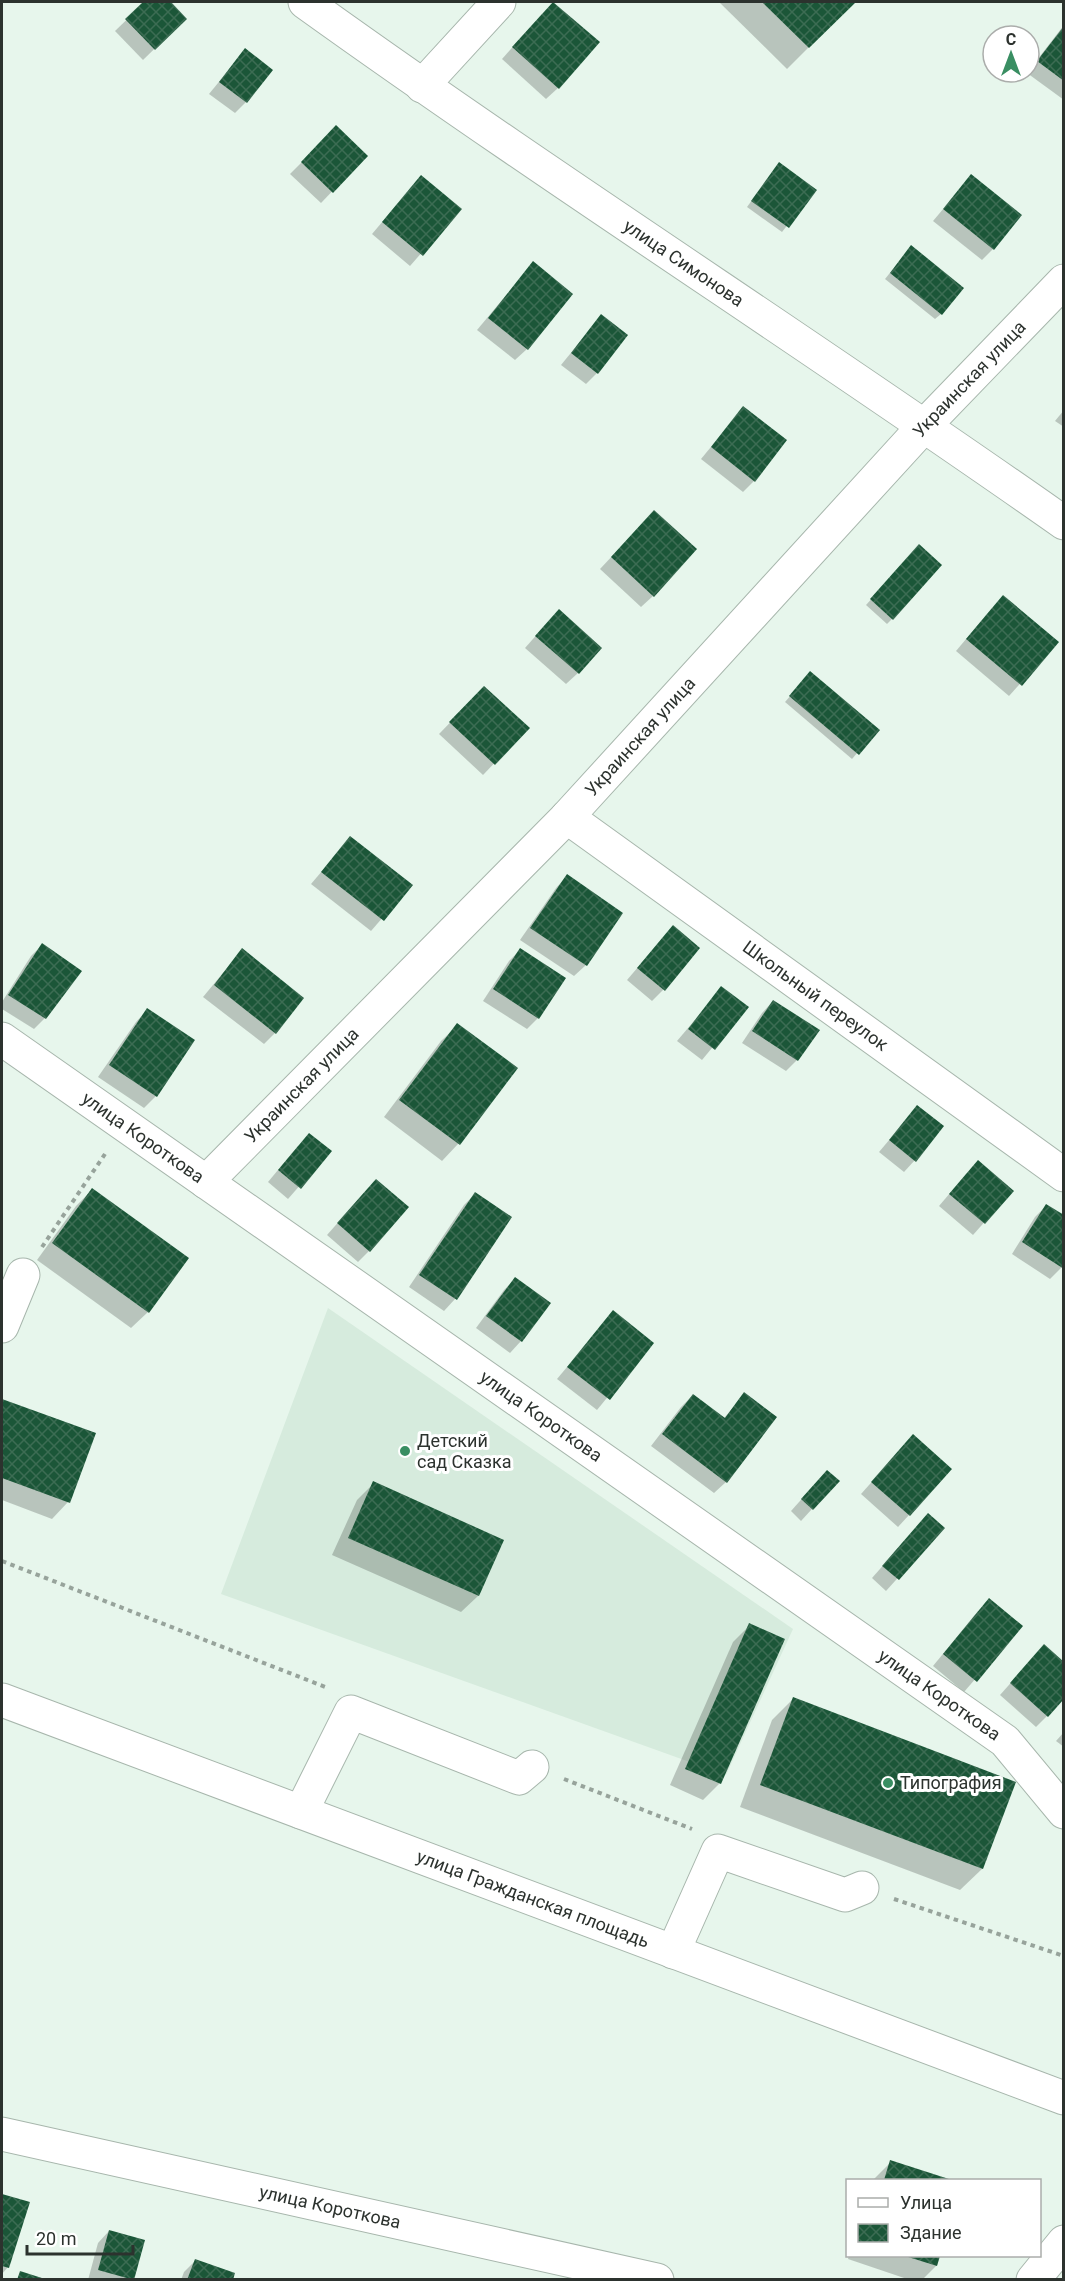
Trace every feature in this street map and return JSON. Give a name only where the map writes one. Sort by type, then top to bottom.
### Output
[{"type":"street","name":"улица Симонова","points":[[305,2],[422,86],[925,425],[1064,523]]},
{"type":"street","points":[[422,86],[499,2]]},
{"type":"street","name":"Украинская улица","points":[[206,1182],[567,817],[925,425],[1064,280]]},
{"type":"street","name":"Школьный переулок","points":[[567,817],[1064,1175]]},
{"type":"street","name":"улица Короткова","points":[[2,1039],[1005,1741],[1064,1812]]},
{"type":"street","points":[[2,1326],[23,1275]]},
{"type":"street","name":"улица Гражданская площадь","points":[[2,1700],[1064,2098]]},
{"type":"street","points":[[301,1812],[351,1712],[519,1778],[532,1767]]},
{"type":"street","points":[[673,1952],[718,1851],[845,1895],[862,1888]]},
{"type":"street","name":"улица Короткова","points":[[2,2134],[657,2280]]},
{"type":"street","points":[[1033,2280],[1064,2242]]},
{"type":"path","points":[[23,1275],[124,1125]]},
{"type":"shaded area","name":"Детский сад Сказка","points":[[328,1308],[793,1629],[726,1775],[221,1594]]},
{"type":"building","points":[[143,2],[171,2],[187,19],[155,50],[125,19]]},
{"type":"building","points":[[553,2],[600,42],[559,89],[512,47]]},
{"type":"building","points":[[762,2],[856,2],[809,48]]},
{"type":"building","points":[[1064,26],[1064,81],[1041,64],[1041,56]]},
{"type":"building","points":[[245,48],[273,70],[247,103],[219,82]]},
{"type":"building","points":[[336,125],[368,156],[333,193],[301,162]]},
{"type":"building","points":[[779,162],[817,190],[789,228],[751,201]]},
{"type":"building","points":[[971,174],[1022,215],[994,250],[943,209]]},
{"type":"building","points":[[421,175],[462,209],[423,256],[382,222]]},
{"type":"building","points":[[911,245],[964,288],[942,315],[890,273]]},
{"type":"building","points":[[533,261],[573,294],[528,350],[488,318]]},
{"type":"building","points":[[601,314],[628,335],[598,374],[571,353]]},
{"type":"building","points":[[743,406],[787,440],[755,482],[711,447]]},
{"type":"building","points":[[654,510],[697,549],[654,597],[611,557]]},
{"type":"building","points":[[919,544],[942,565],[893,620],[870,599]]},
{"type":"building","points":[[1003,595],[1059,642],[1022,686],[966,639]]},
{"type":"building","points":[[559,609],[602,648],[579,674],[535,636]]},
{"type":"building","points":[[810,671],[880,730],[859,755],[789,696]]},
{"type":"building","points":[[484,686],[530,728],[495,765],[449,722]]},
{"type":"building","points":[[350,836],[413,885],[384,921],[321,872]]},
{"type":"building","points":[[567,874],[623,913],[587,966],[530,928]]},
{"type":"building","points":[[673,925],[700,948],[665,991],[637,968]]},
{"type":"building","points":[[42,943],[82,971],[46,1019],[8,995]]},
{"type":"building","points":[[242,948],[304,998],[276,1034],[214,985]]},
{"type":"building","points":[[520,948],[566,978],[539,1019],[493,989]]},
{"type":"building","points":[[721,986],[749,1007],[715,1050],[688,1029]]},
{"type":"building","points":[[773,1000],[820,1030],[798,1061],[752,1031]]},
{"type":"building","points":[[147,1008],[195,1040],[157,1097],[109,1065]]},
{"type":"building","points":[[457,1023],[518,1068],[460,1145],[399,1100]]},
{"type":"building","points":[[917,1105],[944,1126],[916,1162],[889,1140]]},
{"type":"building","points":[[309,1133],[332,1151],[301,1189],[278,1170]]},
{"type":"building","points":[[978,1160],[1014,1191],[985,1224],[949,1194]]},
{"type":"building","points":[[376,1179],[409,1207],[370,1252],[337,1223]]},
{"type":"building","points":[[92,1188],[189,1258],[149,1313],[52,1243]]},
{"type":"building","points":[[475,1192],[512,1217],[457,1300],[419,1275]]},
{"type":"building","points":[[1046,1204],[1064,1215],[1064,1269],[1022,1242]]},
{"type":"building","points":[[515,1277],[551,1303],[522,1342],[486,1316]]},
{"type":"building","points":[[613,1310],[654,1343],[610,1400],[567,1367]]},
{"type":"building","points":[[744,1392],[777,1417],[727,1483],[662,1434],[693,1394],[725,1418]]},
{"type":"building","points":[[2,1399],[96,1433],[70,1503],[2,1478]]},
{"type":"building","points":[[913,1434],[952,1469],[910,1516],[871,1482]]},
{"type":"building","points":[[827,1470],[840,1481],[813,1510],[801,1499]]},
{"type":"building","points":[[373,1481],[504,1540],[479,1596],[348,1538]]},
{"type":"building","points":[[928,1513],[945,1528],[899,1580],[882,1566]]},
{"type":"building","points":[[989,1598],[1023,1626],[977,1682],[943,1654]]},
{"type":"building","points":[[749,1623],[785,1639],[721,1784],[685,1769]]},
{"type":"building","points":[[1044,1644],[1064,1662],[1064,1699],[1048,1717],[1010,1683]]},
{"type":"building","points":[[793,1697],[1016,1782],[983,1869],[760,1785]]},
{"type":"building","points":[[890,2160],[949,2179],[884,2179]]},
{"type":"building","points":[[2,2194],[30,2202],[9,2268],[2,2266]]},
{"type":"building","points":[[109,2230],[145,2240],[134,2280],[98,2270]]},
{"type":"building","points":[[908,2257],[940,2257],[937,2266]]},
{"type":"building","points":[[195,2259],[235,2273],[233,2280],[187,2280]]},
{"type":"building","points":[[20,2271],[45,2279],[45,2280],[17,2280]]},
{"type":"place","name":"Детский сад Сказка","points":[[405,1451]]},
{"type":"place","name":"Типография","points":[[888,1783]]}]
